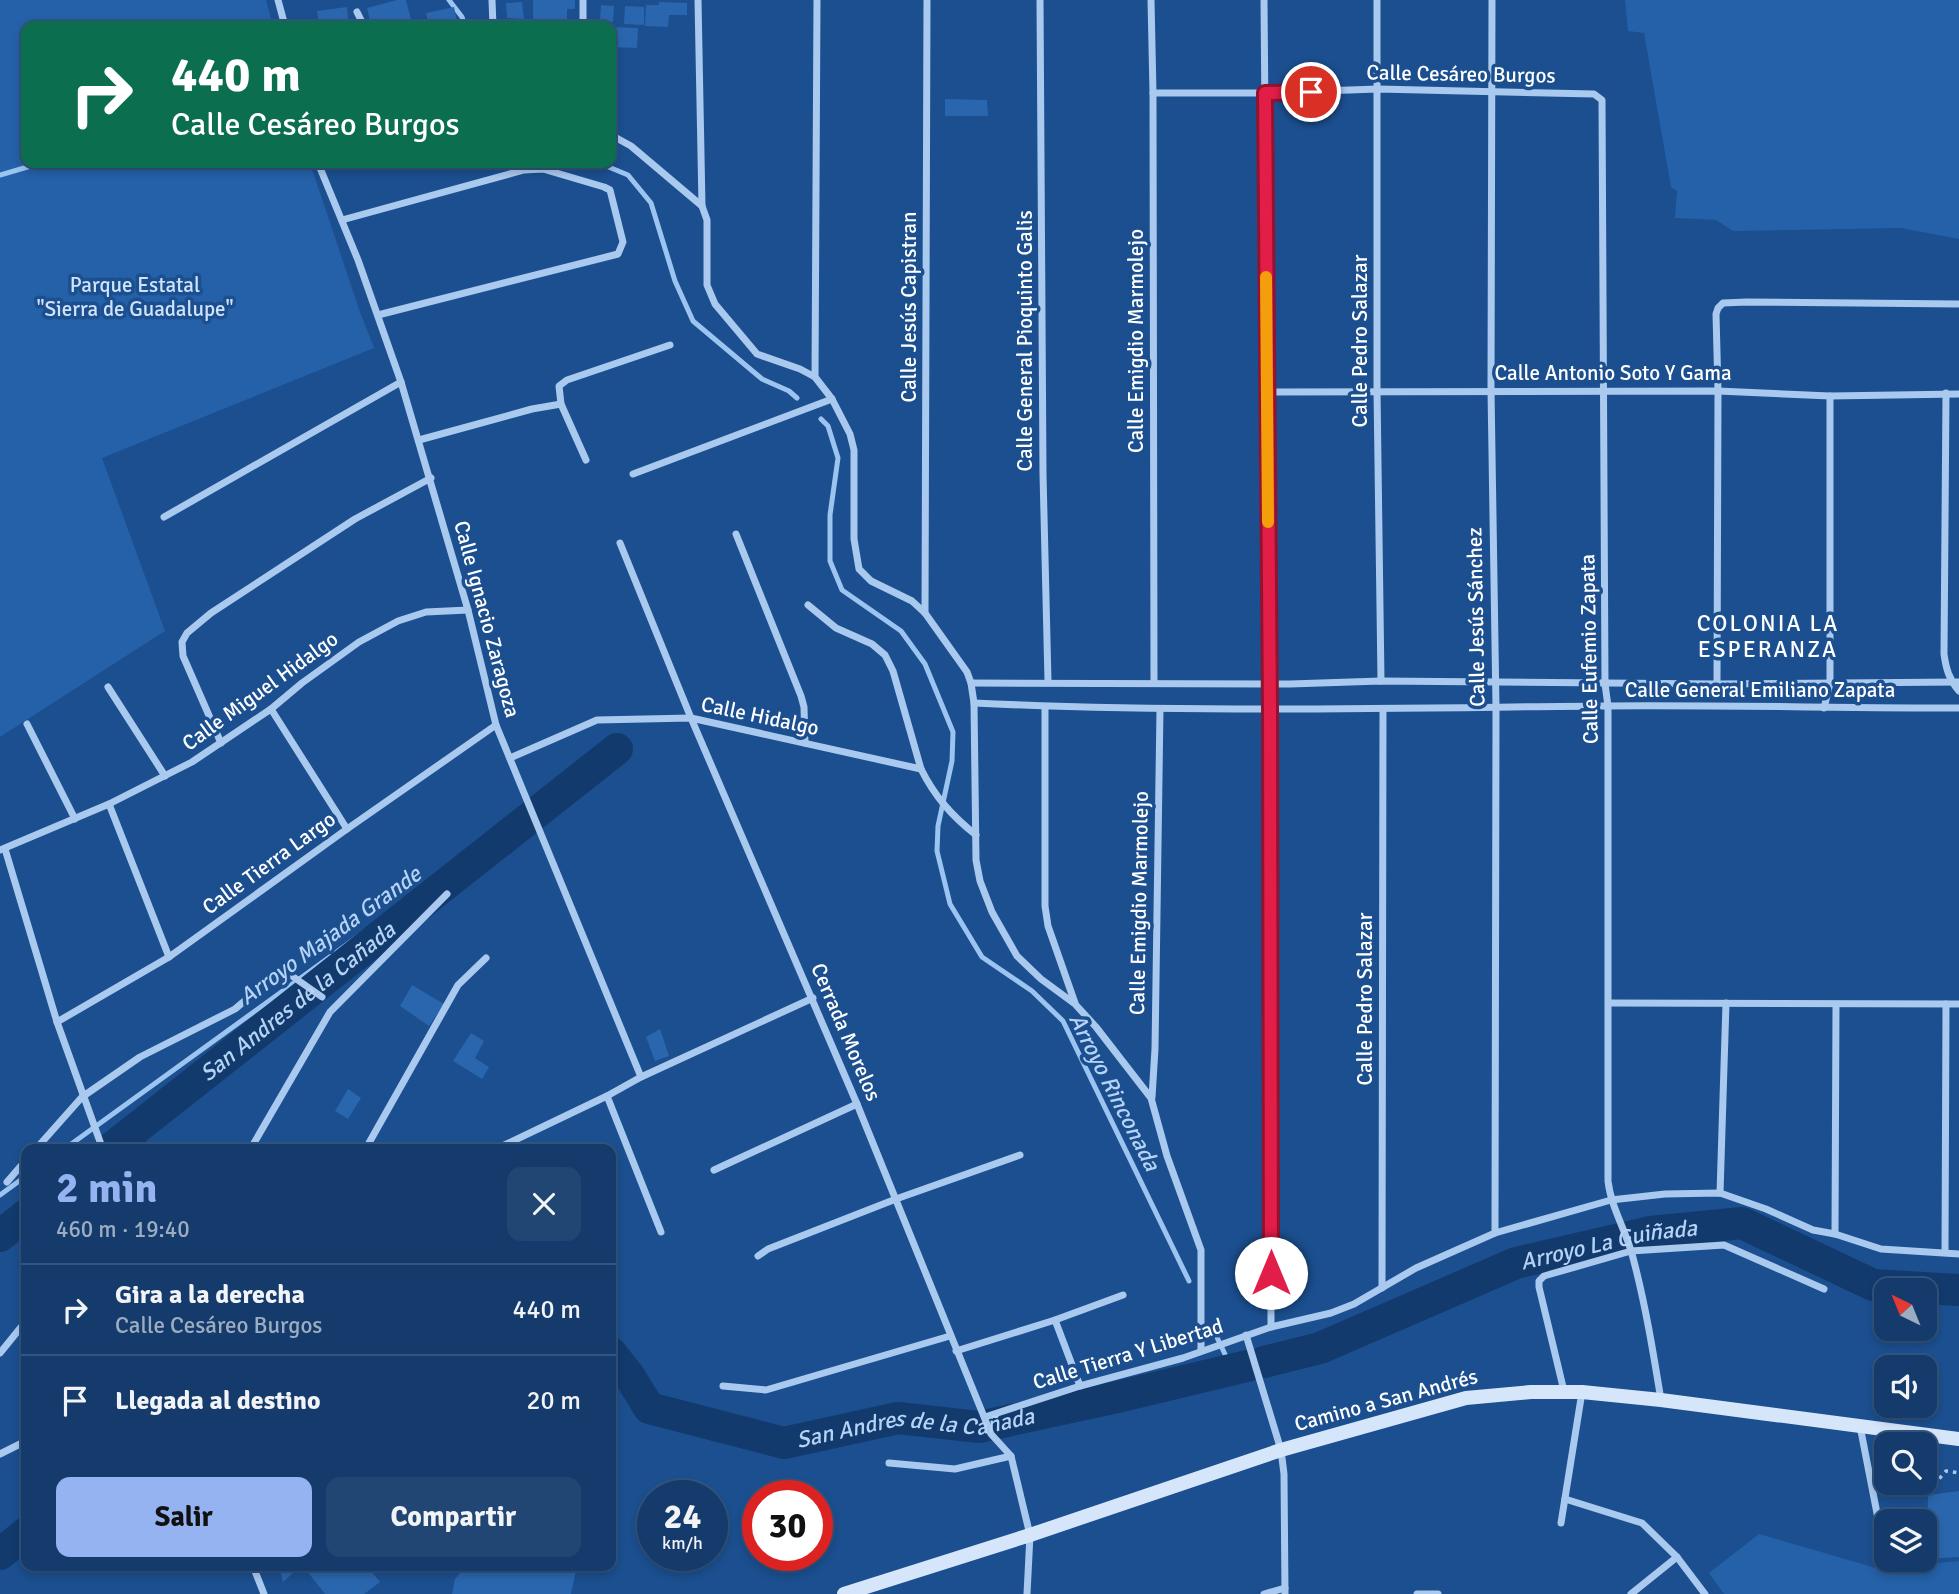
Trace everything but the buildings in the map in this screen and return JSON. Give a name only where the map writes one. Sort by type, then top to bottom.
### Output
[{"type":"street","points":[[278,0],[284,21]]},
{"type":"street","points":[[492,0],[493,21]]},
{"type":"street","points":[[583,0],[583,21]]},
{"type":"street","points":[[698,0],[702,206],[707,220],[707,285],[715,304],[757,354],[790,365],[814,377],[832,399],[853,442],[856,564],[871,581],[912,601],[925,613],[949,644],[971,682],[974,703],[976,860],[980,881],[992,912],[1017,956],[1041,979],[1075,1004],[1152,1098],[1165,1148],[1201,1250],[1201,1351]]},
{"type":"street","points":[[814,377],[817,0]]},
{"type":"street","name":"Calle Jesús Capistran","points":[[925,613],[927,0]]},
{"type":"street","name":"Calle General Pioquinto Galis","points":[[1040,0],[1042,474],[1048,681]]},
{"type":"street","name":"Calle Emigdio Marmolejo","points":[[1151,0],[1154,683]]},
{"type":"street","points":[[1265,0],[1271,1327]]},
{"type":"street","name":"Calle Pedro Salazar","points":[[1377,0],[1377,390],[1381,681]]},
{"type":"street","name":"Calle Jesús Sánchez","points":[[1492,0],[1491,390],[1496,707],[1495,1233]]},
{"type":"street","points":[[357,12],[362,21]]},
{"type":"street","name":"Calle Cesáreo Burgos","points":[[1153,93],[1378,89],[1594,94],[1600,97]]},
{"type":"street","name":"Calle Eufemio Zapata","points":[[1600,97],[1605,684],[1608,706],[1608,1181],[1611,1200],[1630,1248],[1643,1300],[1661,1400]]},
{"type":"street","points":[[616,138],[632,146],[702,206]]},
{"type":"street","name":"Calle Ignacio Zaragoza","points":[[320,168],[378,315],[401,382],[468,610],[496,725],[641,1077]]},
{"type":"street","points":[[342,220],[524,170],[543,169],[610,190],[623,242],[622,250],[612,256],[378,315]]},
{"type":"street","points":[[1717,684],[1718,307],[1723,303],[1959,304]]},
{"type":"street","points":[[586,460],[561,404],[559,389],[567,380],[670,345]]},
{"type":"street","points":[[164,517],[401,382]]},
{"type":"street","name":"Calle Antonio Soto Y Gama","points":[[1267,392],[1603,390],[1830,396],[1959,394]]},
{"type":"street","points":[[1946,393],[1944,653],[1946,668],[1959,691]]},
{"type":"street","points":[[1824,708],[1829,683],[1830,396]]},
{"type":"street","points":[[633,474],[832,399]]},
{"type":"street","points":[[419,440],[532,409],[561,404]]},
{"type":"street","points":[[221,743],[183,656],[182,642],[195,625],[355,519],[431,478]]},
{"type":"street","points":[[736,534],[801,696],[805,743]]},
{"type":"street","name":"Cerrada Morelos","points":[[620,543],[691,718],[858,1104],[991,1434],[1011,1456],[1030,1535],[1027,1594]]},
{"type":"street","points":[[808,605],[836,628],[872,645],[885,655],[893,671],[921,769],[937,798],[956,819],[976,835]]},
{"type":"street","name":"Calle Miguel Hidalgo","points":[[2,850],[109,804],[165,776],[271,709],[349,648],[398,621],[426,612],[468,610]]},
{"type":"street","name":"Calle General Emiliano Zapata","points":[[971,682],[1955,682]]},
{"type":"street","points":[[108,687],[165,776]]},
{"type":"street","name":"Calle General Emiliano Zapata","points":[[974,703],[1270,710],[1608,706],[1959,708]]},
{"type":"street","points":[[1045,706],[1045,906],[1048,926],[1075,1004]]},
{"type":"street","points":[[271,709],[347,829]]},
{"type":"street","name":"Calle Emigdio Marmolejo","points":[[1152,1098],[1160,709]]},
{"type":"street","name":"Calle Pedro Salazar","points":[[1382,1288],[1383,709]]},
{"type":"street","name":"Calle Hidalgo","points":[[510,758],[597,720],[691,718],[921,769]]},
{"type":"street","points":[[27,724],[75,819]]},
{"type":"street","name":"Calle Tierra Largo","points":[[57,1022],[169,957],[496,725]]},
{"type":"street","points":[[109,804],[169,957]]},
{"type":"street","points":[[2,850],[82,1097],[101,1144]]},
{"type":"street","points":[[253,1144],[330,1012],[447,894]]},
{"type":"street","points":[[368,1144],[458,985],[486,958]]},
{"type":"street","points":[[40,1144],[82,1097],[141,1057],[235,1009],[273,977],[282,973],[292,976],[322,997]]},
{"type":"street","points":[[507,1144],[641,1077],[813,998]]},
{"type":"street","points":[[1609,1003],[1959,1003]]},
{"type":"street","points":[[1720,1193],[1726,1003]]},
{"type":"street","points":[[1945,1252],[1946,1004]]},
{"type":"street","points":[[1835,1234],[1836,1005]]},
{"type":"street","points":[[607,1096],[662,1232]]},
{"type":"street","points":[[714,1170],[858,1104]]},
{"type":"street","points":[[515,1140],[516,1144]]},
{"type":"street","points":[[758,1256],[896,1199],[1020,1155]]},
{"type":"street","points":[[7,1182],[21,1166]]},
{"type":"street","name":"Calle Tierra Y Libertad","points":[[986,1419],[1080,1386],[1183,1358],[1271,1327],[1331,1314],[1416,1268],[1495,1233],[1611,1200],[1665,1194],[1720,1193],[1766,1209],[1813,1230],[1835,1234],[1887,1251],[1959,1254]]},
{"type":"street","points":[[1564,1392],[1539,1281],[1544,1276],[1630,1248],[1724,1245],[1824,1289]]},
{"type":"street","points":[[956,1351],[1123,1295]]},
{"type":"street","points":[[1055,1320],[1080,1386]]},
{"type":"street","points":[[0,1353],[21,1327]]},
{"type":"street","points":[[1246,1335],[1281,1450],[1284,1474],[1285,1591],[1264,1594]]},
{"type":"street","points":[[723,1386],[766,1390],[950,1336]]},
{"type":"street","name":"Camino a San Andrés","points":[[844,1594],[1030,1535],[1281,1450],[1466,1398],[1531,1392],[1582,1392],[1959,1439]]},
{"type":"street","points":[[1561,1522],[1582,1392]]},
{"type":"street","points":[[1860,1425],[1876,1509]]},
{"type":"street","points":[[0,1454],[21,1444]]},
{"type":"street","points":[[889,1463],[955,1469],[1011,1456]]},
{"type":"street","points":[[1565,1499],[1635,1520],[1649,1529],[1676,1557],[1704,1594]]},
{"type":"street","points":[[1631,1594],[1676,1557]]},
{"type":"street","points":[[255,1571],[264,1594]]},
{"type":"street","points":[[1417,1594],[1438,1594]]},
{"type":"path","points":[[1937,1482],[1946,1471],[1959,1473]]},
{"type":"green space","name":"Parque Estatal \"Sierra de Guadalupe\"","points":[[0,0],[266,0],[272,21],[21,21],[21,168],[312,168],[374,348],[102,458],[165,631],[0,737]]},
{"type":"green space","points":[[1625,0],[1959,0],[1959,239],[1901,228],[1733,231],[1716,220],[1675,218],[1677,191],[1671,187],[1644,33],[1628,31]]},
{"type":"green space","points":[[1759,1534],[1874,1567],[1874,1572],[1937,1572],[1937,1563],[1959,1561],[1959,1594],[1724,1594],[1709,1573]]},
{"type":"waterway","name":"Arroyo Rinconada","points":[[449,0],[463,21]]},
{"type":"waterway","name":"Arroyo Rinconada","points":[[0,175],[24,168]]},
{"type":"waterway","name":"Arroyo Rinconada","points":[[611,168],[628,175],[651,203],[675,281],[693,321],[762,379],[789,391],[797,398]]},
{"type":"waterway","name":"Arroyo Rinconada","points":[[821,419],[828,426],[838,458],[830,515],[830,561],[842,590],[901,631],[925,664],[953,732],[952,761],[938,826],[937,851],[950,904],[982,957],[1032,991],[1063,1021],[1189,1281]]},
{"type":"waterway","name":"Arroyo Majada Grande","points":[[71,1144],[617,749]]},
{"type":"waterway","name":"San Andres de la Cañada","points":[[117,1144],[617,749]]},
{"type":"waterway","name":"Arroyo Majada Grande","points":[[0,1195],[21,1180]]},
{"type":"waterway","name":"San Andres de la Cañada","points":[[0,1236],[21,1219]]},
{"type":"waterway","name":"Arroyo La Guiñada","points":[[1264,1362],[1320,1348],[1516,1263],[1650,1232],[1742,1223],[1873,1285],[1959,1290]]},
{"type":"waterway","name":"Arroyo Rinconada","points":[[1213,1329],[1232,1369]]},
{"type":"waterway","name":"San Andres de la Cañada","points":[[616,1359],[649,1408],[784,1443],[898,1418],[979,1427],[1247,1366]]},
{"type":"waterway","name":"San Andres de la Cañada","points":[[0,1554],[21,1537]]},
{"type":"slow traffic","points":[[1266,277],[1268,522]]},
{"type":"district","name":"COLONIA LA ESPERANZA","points":[[1768,636]]},
{"type":"route","points":[[1271,1273],[1265,93],[1311,92]]}]
